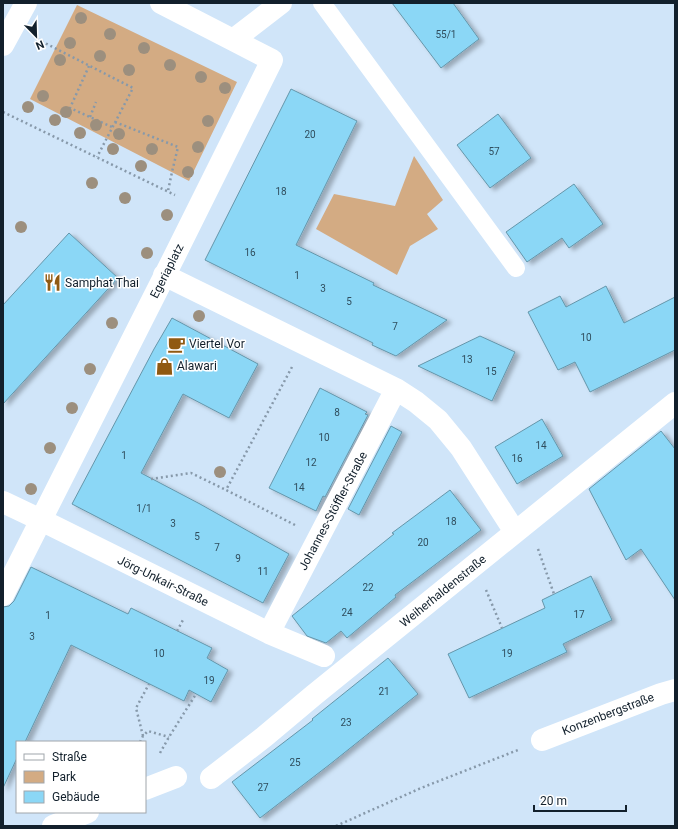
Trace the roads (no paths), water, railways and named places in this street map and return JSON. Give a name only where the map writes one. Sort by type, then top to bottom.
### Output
[{"type":"street","points":[[8,36],[26,3]]},
{"type":"street","name":"Egeriaplatz","points":[[3,595],[272,60],[161,3]]},
{"type":"street","points":[[233,40],[274,8]]},
{"type":"street","points":[[164,276],[396,389],[416,402],[438,420],[461,448],[515,532]]},
{"type":"street","name":"Johannes-Stöffler-Straße","points":[[269,634],[396,389]]},
{"type":"street","name":"Weiherhaldenstraße","points":[[211,778],[283,722],[314,695],[675,403]]},
{"type":"street","name":"Jörg-Unkair-Straße","points":[[3,502],[269,634],[324,656]]},
{"type":"street","name":"Konzenbergstraße","points":[[542,740],[675,690]]},
{"type":"street","points":[[146,789],[176,777]]},
{"type":"street","points":[[53,826],[86,813]]},
{"type":"lane","points":[[322,3],[516,268]]},
{"type":"place","name":"Samphat Thai","points":[[52,283]]},
{"type":"place","name":"Viertel Vor","points":[[176,344]]},
{"type":"place","name":"Alawari","points":[[164,366]]}]
